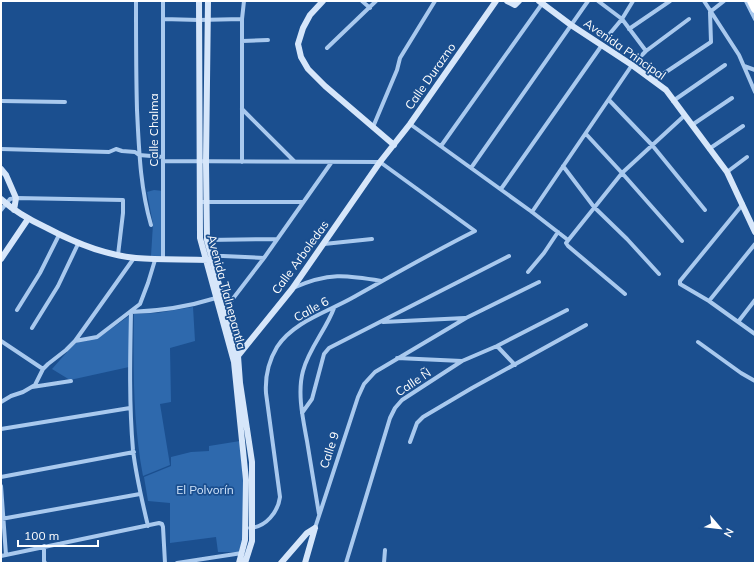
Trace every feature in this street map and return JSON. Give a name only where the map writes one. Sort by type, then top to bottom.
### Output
[{"type":"highway","points":[[751,1],[755,9]]},
{"type":"street","points":[[136,1],[136,69],[139,155],[142,182],[151,225]]},
{"type":"street","name":"Calle Chalma","points":[[163,1],[163,259]]},
{"type":"street","name":"Avenida Tlalnepantla","points":[[199,1],[203,162],[207,240],[226,309],[236,359],[235,382],[245,462],[249,528],[245,540],[245,563]]},
{"type":"street","name":"Avenida Tlalnepantla","points":[[208,1],[203,162],[199,202],[200,238],[216,298],[236,359]]},
{"type":"street","points":[[323,1],[310,15],[303,28],[298,44],[301,57],[308,69],[394,145]]},
{"type":"street","points":[[362,1],[370,8]]},
{"type":"street","points":[[328,48],[376,1]]},
{"type":"street","points":[[373,126],[397,70],[400,58],[435,1]]},
{"type":"street","name":"Calle Durazno","points":[[380,162],[410,124],[496,1]]},
{"type":"street","points":[[507,1],[517,3]]},
{"type":"street","points":[[471,168],[588,1]]},
{"type":"street","points":[[598,1],[622,19],[646,51]]},
{"type":"street","points":[[607,37],[622,19],[632,1]]},
{"type":"street","points":[[630,29],[670,1]]},
{"type":"street","points":[[704,1],[738,54],[755,92]]},
{"type":"street","points":[[710,12],[724,1]]},
{"type":"street","points":[[746,1],[755,19]]},
{"type":"street","points":[[242,162],[242,19],[244,2]]},
{"type":"street","points":[[440,146],[542,2]]},
{"type":"street","name":"Avenida Principal","points":[[542,2],[572,25],[602,44],[666,90],[727,172],[755,232]]},
{"type":"street","points":[[654,80],[711,42],[710,12]]},
{"type":"street","points":[[163,18],[199,20],[242,19]]},
{"type":"street","points":[[532,212],[632,65],[646,51],[689,19]]},
{"type":"street","points":[[242,40],[268,40]]},
{"type":"street","points":[[501,189],[602,44]]},
{"type":"street","points":[[673,101],[725,65]]},
{"type":"street","points":[[744,66],[755,70]]},
{"type":"street","points":[[692,125],[732,98]]},
{"type":"street","points":[[609,100],[652,144],[705,210]]},
{"type":"street","points":[[1,101],[65,102]]},
{"type":"street","points":[[242,109],[294,161]]},
{"type":"street","points":[[567,241],[622,173],[684,116]]},
{"type":"street","points":[[410,124],[558,232],[567,241],[568,246],[625,294]]},
{"type":"street","points":[[709,149],[743,126]]},
{"type":"street","points":[[586,134],[682,242]]},
{"type":"street","points":[[1,149],[109,152],[116,149],[163,159],[203,162],[380,162]]},
{"type":"street","points":[[727,172],[747,157]]},
{"type":"street","name":"Calle 6","points":[[249,528],[264,524],[279,506],[280,498],[266,394],[266,378],[269,364],[277,347],[289,333],[302,324],[475,231],[380,162]]},
{"type":"street","name":"Calle Arboledas","points":[[236,359],[292,288],[380,162]]},
{"type":"street","points":[[226,309],[331,163]]},
{"type":"street","points":[[563,166],[594,207],[627,239],[659,274]]},
{"type":"street","points":[[1,169],[6,175],[16,198],[14,210]]},
{"type":"street","points":[[3,201],[16,198],[122,200],[123,213],[118,255]]},
{"type":"street","points":[[1,210],[3,201]]},
{"type":"street","points":[[3,201],[28,219],[78,244],[118,255],[155,260],[212,261],[213,256],[264,258]]},
{"type":"street","points":[[199,202],[303,202]]},
{"type":"street","points":[[743,204],[680,281],[680,284],[709,301],[755,334]]},
{"type":"street","points":[[1,259],[28,219]]},
{"type":"street","points":[[528,272],[544,253],[558,232]]},
{"type":"street","points":[[17,310],[40,273],[60,235]]},
{"type":"street","points":[[207,240],[277,239]]},
{"type":"street","points":[[324,244],[372,239]]},
{"type":"street","points":[[32,328],[58,286],[78,244]]},
{"type":"street","points":[[709,301],[755,244]]},
{"type":"street","points":[[302,413],[312,399],[324,354],[329,348],[509,256]]},
{"type":"street","points":[[32,387],[37,382],[43,369],[75,341],[134,258]]},
{"type":"street","points":[[75,341],[97,337],[140,304],[155,260]]},
{"type":"street","points":[[292,288],[317,278],[334,276],[351,276],[383,281]]},
{"type":"street","name":"Calle 9","points":[[305,563],[360,391],[369,378],[397,358],[466,318],[539,282]]},
{"type":"street","points":[[131,312],[157,311],[193,305],[216,298]]},
{"type":"street","points":[[738,322],[755,300]]},
{"type":"street","points":[[319,516],[302,413],[300,388],[303,370],[308,358],[331,317],[334,308]]},
{"type":"street","name":"Calle Ñ","points":[[347,563],[390,418],[395,408],[402,400],[462,361],[497,346],[567,310]]},
{"type":"street","points":[[131,312],[130,408],[140,494],[148,526]]},
{"type":"street","points":[[381,322],[466,318]]},
{"type":"street","points":[[410,442],[417,423],[423,417],[586,325]]},
{"type":"street","points":[[1,341],[43,369]]},
{"type":"street","points":[[698,342],[755,381]]},
{"type":"street","points":[[497,346],[515,365]]},
{"type":"street","points":[[397,358],[462,361]]},
{"type":"street","points":[[1,402],[32,387],[71,380]]},
{"type":"street","points":[[1,429],[130,408]]},
{"type":"street","points":[[1,477],[134,452]]},
{"type":"street","points":[[1,486],[3,555],[159,523],[162,524],[166,563]]},
{"type":"street","points":[[2,519],[140,494]]},
{"type":"street","points":[[281,563],[307,533],[315,528]]},
{"type":"street","points":[[44,546],[45,563]]},
{"type":"street","points":[[384,563],[385,550]]},
{"type":"street","points":[[177,563],[245,553]]},
{"type":"street","name":"Avenida Tlalnepantla","points":[[239,563],[245,553]]},
{"type":"green space","points":[[154,190],[163,191],[161,257],[151,256],[153,224],[147,192]]},
{"type":"green space","points":[[193,307],[195,341],[170,348],[171,402],[160,404],[170,465],[143,476],[135,415],[134,314],[157,313]]},
{"type":"green space","points":[[129,316],[129,367],[70,380],[52,369],[75,343],[98,338]]},
{"type":"green space","name":"El Polvorín","points":[[240,441],[245,506],[243,552],[218,552],[216,537],[170,543],[170,503],[148,501],[144,477],[171,466],[171,457],[191,452],[209,451],[209,446]]}]
